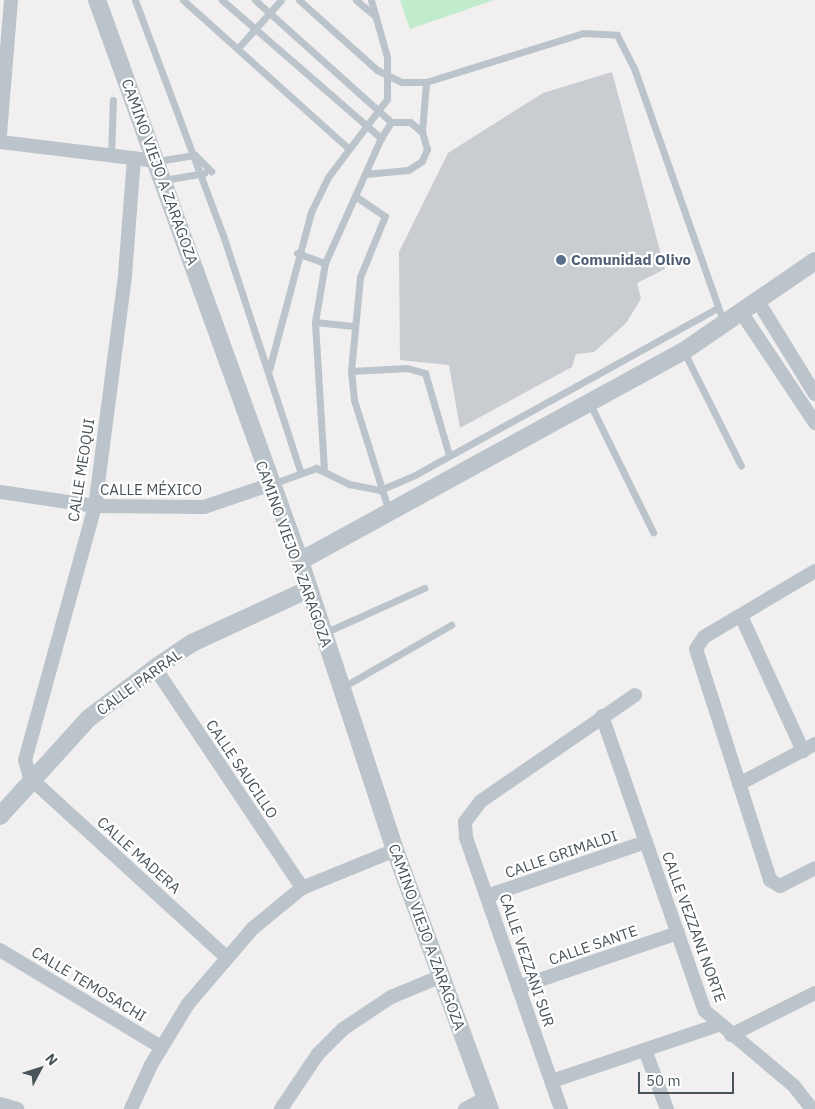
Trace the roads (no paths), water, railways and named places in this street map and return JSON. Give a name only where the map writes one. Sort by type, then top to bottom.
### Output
[{"type":"street","points":[[0,134],[11,0]]},
{"type":"street","name":"CAMINO VIEJO A ZARAGOZA","points":[[97,0],[164,180],[269,485],[300,561],[395,850],[488,1103]]},
{"type":"street","points":[[0,142],[157,161]]},
{"type":"street","name":"CALLE MEOQUI","points":[[30,778],[26,748],[95,506],[125,276],[134,158]]},
{"type":"street","points":[[300,561],[684,351],[743,315],[815,261]]},
{"type":"street","points":[[759,303],[815,394]]},
{"type":"street","points":[[743,315],[815,423]]},
{"type":"street","name":"CALLE MÉXICO","points":[[0,492],[95,506],[204,507],[269,485]]},
{"type":"street","points":[[815,570],[704,637],[696,650],[738,784],[774,884],[786,885],[815,868]]},
{"type":"street","name":"CALLE PARRAL","points":[[0,816],[30,778],[89,718],[155,668],[192,643],[309,589]]},
{"type":"street","points":[[738,784],[809,747],[741,616]]},
{"type":"street","name":"CALLE SAUCILLO","points":[[155,668],[302,888]]},
{"type":"street","points":[[602,716],[635,695]]},
{"type":"street","name":"CALLE VEZZANI SUR","points":[[561,1109],[487,896],[465,822],[482,801],[602,716]]},
{"type":"street","name":"CALLE VEZZANI NORTE","points":[[602,716],[698,995],[718,1025],[794,1086],[812,1109]]},
{"type":"street","name":"CALLE MADERA","points":[[30,778],[226,957]]},
{"type":"street","name":"CALLE GRIMALDI","points":[[487,896],[646,842]]},
{"type":"street","points":[[132,1109],[161,1047],[226,957],[277,906],[302,888],[395,850]]},
{"type":"street","name":"CALLE SANTE","points":[[519,987],[678,933]]},
{"type":"street","name":"CALLE TEMOSACHI","points":[[0,950],[161,1047]]},
{"type":"street","points":[[280,1109],[318,1054],[343,1029],[391,997],[442,976]]},
{"type":"street","points":[[731,1035],[815,993]]},
{"type":"street","points":[[552,1081],[718,1025]]},
{"type":"street","points":[[645,1050],[667,1109]]},
{"type":"street","points":[[465,1109],[488,1103]]},
{"type":"street","points":[[0,1104],[17,1109]]},
{"type":"lane","points":[[135,0],[195,155],[269,370],[300,471]]},
{"type":"lane","points":[[182,0],[348,148]]},
{"type":"lane","points":[[222,0],[381,138]]},
{"type":"lane","points":[[255,0],[391,122],[410,122],[422,132]]},
{"type":"lane","points":[[238,48],[281,0]]},
{"type":"lane","points":[[299,0],[388,77],[426,82],[583,34],[617,36],[634,68],[716,309],[725,326]]},
{"type":"lane","points":[[356,0],[376,16]]},
{"type":"lane","points":[[269,370],[297,253],[311,212],[348,148],[387,99],[388,77],[376,16],[370,0]]},
{"type":"lane","points":[[365,174],[408,170],[422,161],[427,149],[422,132],[426,82]]},
{"type":"lane","points":[[111,156],[113,100]]},
{"type":"lane","points":[[324,470],[315,322],[325,263],[381,138],[391,122]]},
{"type":"lane","points":[[157,161],[195,155]]},
{"type":"lane","points":[[164,180],[212,171],[195,155]]},
{"type":"lane","points":[[355,196],[385,216],[365,259],[352,326],[351,371],[354,400],[380,490],[389,513]]},
{"type":"lane","points":[[297,253],[325,263]]},
{"type":"lane","points":[[269,485],[300,471],[324,470],[349,484],[380,490],[449,455],[716,309]]},
{"type":"lane","points":[[315,322],[352,326]]},
{"type":"lane","points":[[684,351],[742,466]]},
{"type":"lane","points":[[351,371],[407,368],[425,373],[449,455]]},
{"type":"lane","points":[[590,403],[653,532]]},
{"type":"lane","points":[[324,633],[424,588]]},
{"type":"lane","points":[[342,688],[451,625]]},
{"type":"place","name":"Comunidad Olivo","points":[[561,260]]}]
